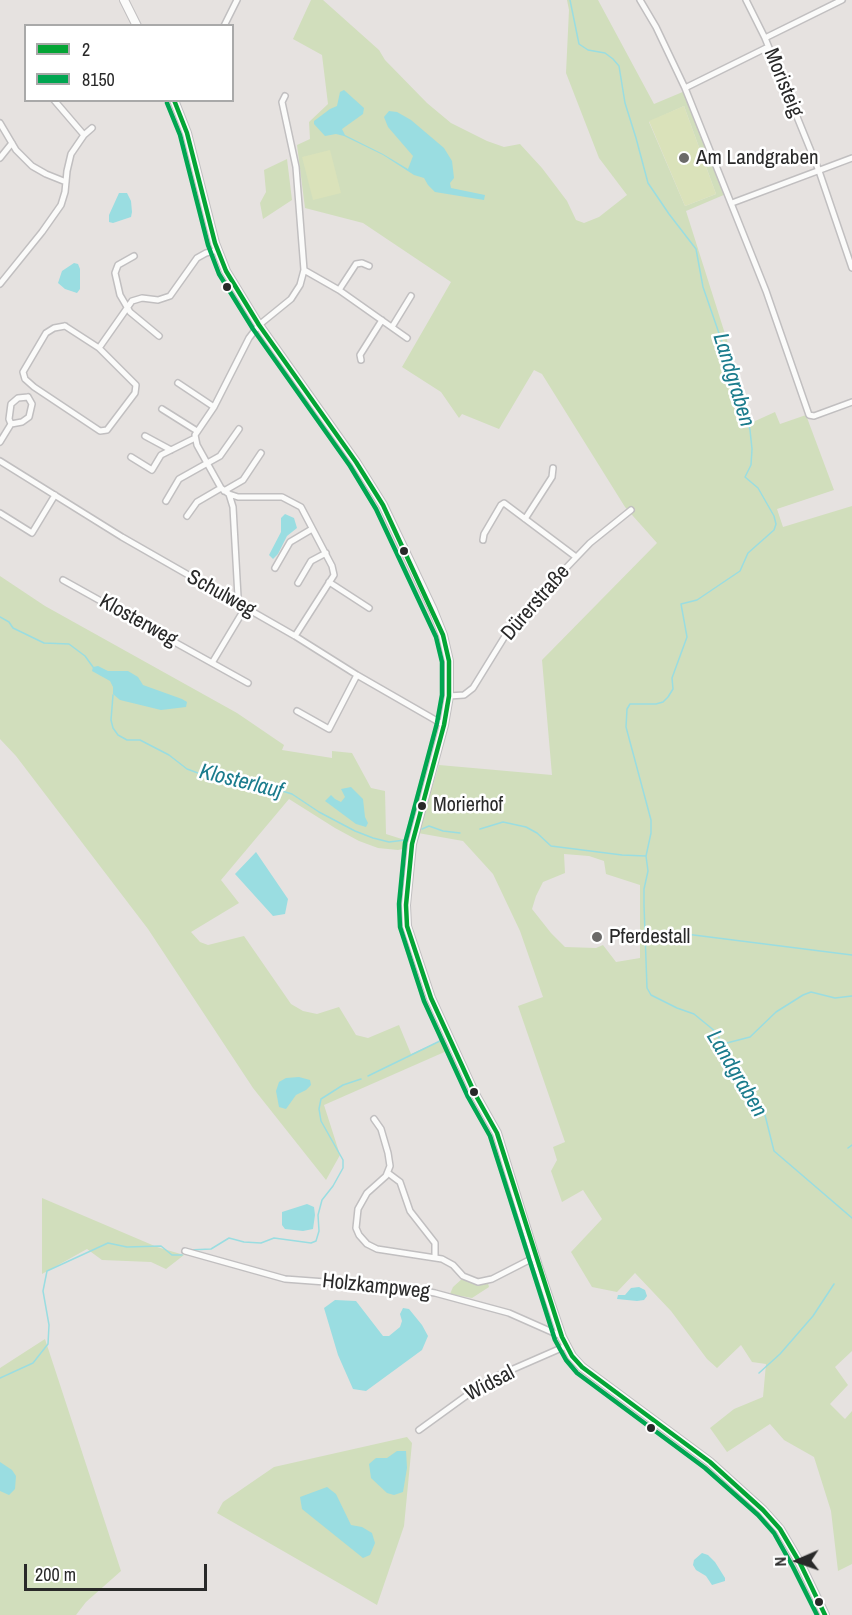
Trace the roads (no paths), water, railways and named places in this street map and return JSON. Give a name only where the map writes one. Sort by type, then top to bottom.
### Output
[{"type":"main road","points":[[124,0],[136,24]]},
{"type":"main road","points":[[175,102],[187,132],[218,250],[235,288],[356,462],[382,505],[443,635],[449,661],[449,696],[444,724],[412,844],[406,905],[407,926],[431,998],[475,1094],[497,1133],[562,1337],[582,1367],[710,1462],[763,1510],[780,1529],[800,1563],[825,1615]]},
{"type":"street","points":[[225,24],[237,0]]},
{"type":"street","points":[[640,0],[686,88],[732,203],[811,416],[852,402]]},
{"type":"street","name":"Moristeig","points":[[746,0],[765,38],[819,171],[852,268]]},
{"type":"street","points":[[765,38],[842,0]]},
{"type":"street","points":[[686,88],[768,47]]},
{"type":"street","points":[[238,597],[232,507],[195,438],[249,338],[259,325],[291,298],[300,285],[304,270],[294,150],[282,102],[285,96]]},
{"type":"street","points":[[56,102],[84,135]]},
{"type":"street","points":[[0,123],[16,150],[32,166],[66,182]]},
{"type":"street","points":[[0,284],[54,216],[61,204],[71,154],[84,135],[92,128]]},
{"type":"street","points":[[0,158],[12,143]]},
{"type":"street","points":[[732,203],[852,158]]},
{"type":"street","points":[[99,348],[132,301],[142,298],[158,300],[170,296],[197,258],[218,250]]},
{"type":"street","points":[[134,256],[118,265],[115,273],[120,295],[130,312],[159,336]]},
{"type":"street","points":[[339,290],[356,264],[362,263],[369,266]]},
{"type":"street","points":[[304,270],[339,290],[407,338]]},
{"type":"street","points":[[392,327],[411,296]]},
{"type":"street","points":[[361,360],[360,355],[382,320]]},
{"type":"street","points":[[64,326],[99,348],[136,385],[135,393],[107,430],[100,431],[34,387],[25,379],[23,372],[46,333],[64,326]]},
{"type":"street","points":[[178,383],[213,407]]},
{"type":"street","points":[[28,397],[34,387]]},
{"type":"street","points":[[0,442],[11,424],[9,409],[11,404],[18,398],[28,397]]},
{"type":"street","points":[[11,424],[22,422],[29,417],[32,404],[28,397]]},
{"type":"street","points":[[162,409],[197,431]]},
{"type":"street","points":[[166,501],[178,479],[223,453],[239,429]]},
{"type":"street","points":[[145,436],[171,450]]},
{"type":"street","points":[[131,457],[152,470],[161,455],[195,438]]},
{"type":"street","points":[[187,516],[197,502],[225,491],[243,480],[261,453]]},
{"type":"street","name":"Schulweg","points":[[0,461],[122,537],[444,724]]},
{"type":"street","points":[[525,519],[552,477],[553,468]]},
{"type":"street","points":[[225,491],[238,497],[282,497],[301,507],[326,553],[334,574],[295,636]]},
{"type":"street","points":[[0,513],[32,534],[55,495]]},
{"type":"street","points":[[483,540],[484,534],[504,503],[576,557]]},
{"type":"street","name":"Dürerstraße","points":[[449,696],[464,695],[473,688],[510,628],[576,557],[631,510]]},
{"type":"street","points":[[275,568],[290,542],[312,529]]},
{"type":"street","points":[[298,583],[311,561],[326,553]]},
{"type":"street","name":"Klosterweg","points":[[63,580],[248,683]]},
{"type":"street","points":[[329,582],[369,608]]},
{"type":"street","points":[[212,663],[245,608]]},
{"type":"street","points":[[297,711],[329,729],[357,675]]},
{"type":"street","points":[[374,1119],[381,1129],[390,1161],[388,1173],[359,1205],[356,1218],[359,1235],[367,1244],[377,1249],[435,1258],[449,1263],[468,1279],[481,1282],[492,1279],[535,1257]]},
{"type":"street","points":[[388,1173],[400,1182],[410,1211],[435,1243],[435,1258]]},
{"type":"street","name":"Holzkampweg","points":[[185,1251],[285,1279],[385,1284],[435,1293],[509,1313],[562,1337]]},
{"type":"street","name":"Widsal","points":[[419,1430],[488,1380],[566,1346]]},
{"type":"water","points":[[344,90],[364,108],[363,114],[342,129],[345,135],[383,154],[408,169],[413,156],[388,127],[384,117],[389,111],[397,112],[411,120],[444,148],[452,161],[454,178],[450,183],[451,188],[485,195],[484,200],[435,192],[424,178],[414,175],[383,155],[344,136],[336,134],[325,136],[314,121],[337,106],[340,92]]},
{"type":"water","points":[[119,193],[127,193],[131,201],[131,217],[113,223],[109,222],[109,215]]},
{"type":"water","points":[[74,263],[78,264],[80,269],[80,289],[77,293],[65,289],[58,283],[62,271]]},
{"type":"water","points":[[285,514],[294,518],[297,528],[287,536],[273,559],[269,555],[281,532],[281,518]]},
{"type":"water","points":[[98,666],[108,671],[128,671],[138,677],[143,685],[187,702],[186,707],[161,710],[120,700],[113,694],[110,681],[92,671],[93,667]]},
{"type":"water","points":[[351,787],[363,799],[368,823],[366,827],[356,824],[325,801],[331,795],[341,802],[345,797],[341,789]]},
{"type":"water","points":[[256,852],[288,899],[285,914],[273,916],[235,874]]},
{"type":"water","points":[[299,1077],[310,1080],[311,1085],[296,1095],[286,1109],[279,1107],[276,1091],[279,1082],[286,1078]]},
{"type":"water","points":[[307,1204],[314,1207],[313,1229],[303,1231],[285,1229],[282,1225],[282,1212]]},
{"type":"water","points":[[639,1287],[645,1290],[647,1296],[644,1300],[617,1299],[618,1295],[625,1295],[631,1288]]},
{"type":"water","points":[[335,1300],[356,1301],[383,1336],[389,1336],[400,1327],[402,1321],[400,1314],[403,1308],[409,1309],[428,1336],[422,1350],[366,1391],[353,1389],[338,1355],[324,1308]]},
{"type":"water","points":[[397,1451],[406,1451],[407,1468],[403,1492],[394,1495],[387,1493],[371,1478],[369,1464],[376,1458],[387,1458]]},
{"type":"water","points":[[0,1462],[12,1470],[16,1476],[15,1489],[9,1495],[0,1491]]},
{"type":"water","points":[[327,1487],[336,1494],[351,1525],[362,1527],[372,1533],[375,1543],[370,1555],[363,1558],[302,1509],[300,1497]]},
{"type":"water","points":[[702,1553],[715,1562],[725,1581],[712,1585],[706,1576],[696,1570],[693,1565],[694,1560]]},
{"type":"waterway","name":"Landgraben","points":[[480,829],[503,822],[526,827],[537,833],[551,846],[646,856],[651,820],[626,727],[627,709],[630,704],[656,704],[668,697],[673,689],[672,678],[687,637],[681,604],[697,600],[740,571],[748,553],[774,530],[776,524],[758,488],[745,477],[751,465],[750,430],[703,287],[696,249],[648,183],[625,103],[619,66],[605,53],[588,50],[579,44],[570,0]]},
{"type":"waterway","name":"Klosterlauf","points":[[0,617],[9,622],[13,628],[44,643],[69,644],[85,656],[93,667]]},
{"type":"waterway","name":"Klosterlauf","points":[[113,695],[111,720],[113,728],[118,735],[127,740],[140,740],[169,755],[187,769],[209,777],[292,794],[319,812],[373,838],[389,842],[405,840]]},
{"type":"waterway","points":[[422,829],[429,826],[460,833]]},
{"type":"waterway","name":"Landgraben","points":[[646,856],[648,871],[644,889],[644,905],[647,988],[651,995],[694,1014],[716,1032],[750,1096],[765,1115],[774,1151],[852,1218]]},
{"type":"waterway","points":[[662,931],[852,955]]},
{"type":"waterway","points":[[723,1044],[750,1037],[776,1012],[811,992],[835,998],[852,996]]},
{"type":"waterway","points":[[368,1076],[444,1039]]},
{"type":"waterway","points":[[189,1250],[211,1249],[229,1238],[261,1243],[274,1238],[311,1243],[316,1241],[322,1200],[343,1168],[343,1160],[321,1121],[319,1109],[321,1099],[343,1085],[361,1079]]},
{"type":"waterway","points":[[848,1148],[852,1145]]},
{"type":"waterway","points":[[0,1378],[33,1363],[48,1344],[49,1325],[43,1291],[47,1271],[108,1243],[127,1247],[161,1246],[172,1255],[182,1255]]},
{"type":"waterway","points":[[759,1373],[780,1354],[813,1316],[834,1284]]},
{"type":"place","name":"Am Landgraben","points":[[684,158]]},
{"type":"place","name":"Morierhof","points":[[422,806]]},
{"type":"place","name":"Pferdestall","points":[[597,937]]}]
